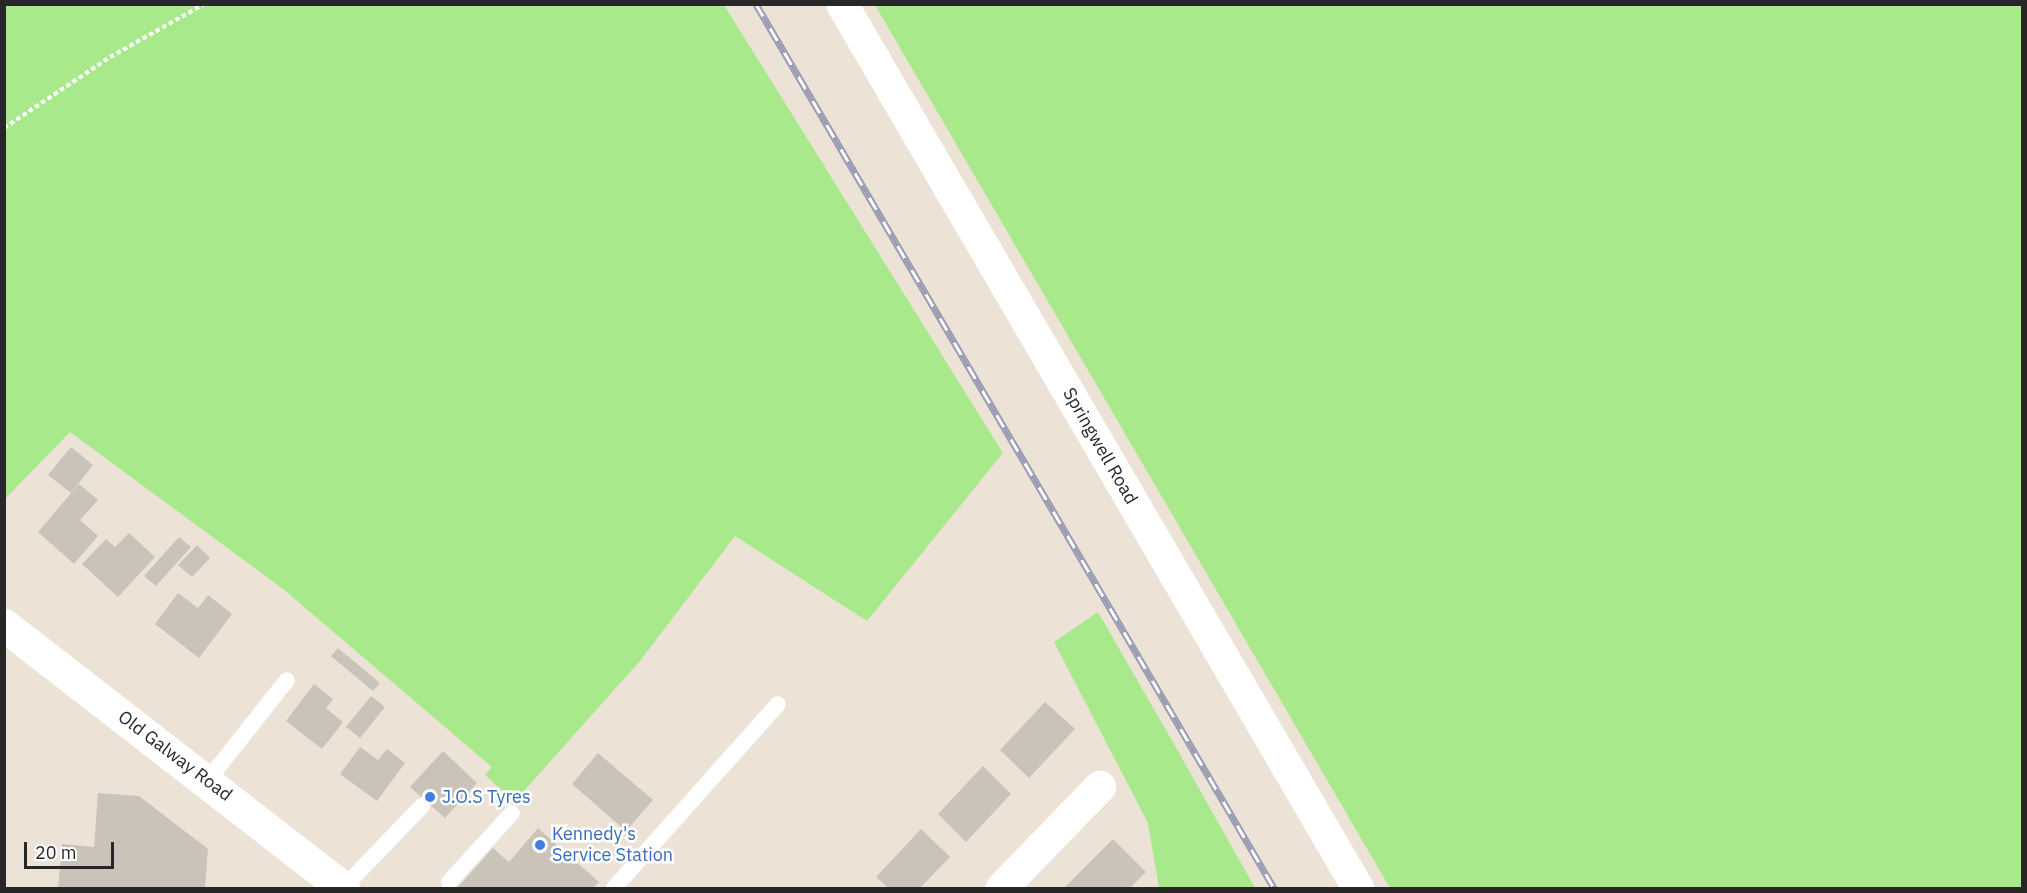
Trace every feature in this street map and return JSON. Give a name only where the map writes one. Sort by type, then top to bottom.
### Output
[{"type":"main road","name":"Old Galway Road","points":[[5,628],[208,780],[343,888]]},
{"type":"street","name":"Springwell Road","points":[[842,4],[1358,888]]},
{"type":"street","points":[[1002,888],[1100,787]]},
{"type":"lane","points":[[208,780],[287,680]]},
{"type":"lane","points":[[614,888],[778,704]]},
{"type":"lane","points":[[343,888],[422,806]]},
{"type":"lane","points":[[450,886],[512,813]]},
{"type":"path","points":[[4,128],[110,57],[204,4]]},
{"type":"green space","points":[[5,4],[724,5],[1003,453],[867,621],[735,536],[640,661],[514,802],[485,775],[492,767],[283,589],[70,432],[5,499]]},
{"type":"green space","points":[[875,5],[2022,5],[2022,888],[1390,888]]},
{"type":"green space","points":[[1098,612],[1255,888],[1159,888],[1148,823],[1054,642]]},
{"type":"building","points":[[71,447],[93,465],[71,493],[48,475]]},
{"type":"building","points":[[79,484],[98,500],[80,520],[98,536],[74,564],[38,532]]},
{"type":"building","points":[[129,533],[155,557],[118,597],[82,564],[106,539],[115,547]]},
{"type":"building","points":[[179,537],[191,547],[156,586],[144,576]]},
{"type":"building","points":[[197,545],[210,558],[192,577],[178,565]]},
{"type":"building","points":[[178,593],[198,608],[208,595],[232,614],[199,658],[155,624]]},
{"type":"building","points":[[338,648],[380,683],[373,691],[331,656]]},
{"type":"building","points":[[314,684],[333,699],[326,708],[343,722],[322,749],[286,721]]},
{"type":"building","points":[[371,696],[385,707],[360,738],[346,727]]},
{"type":"building","points":[[1045,702],[1075,729],[1029,778],[1000,750]]},
{"type":"building","points":[[360,747],[378,760],[387,749],[405,763],[377,801],[340,774]]},
{"type":"building","points":[[443,751],[477,783],[445,818],[410,787]]},
{"type":"building","points":[[598,753],[653,800],[626,831],[572,784]]},
{"type":"building","points":[[983,766],[1011,794],[966,842],[938,814]]},
{"type":"building","points":[[98,793],[139,796],[208,849],[205,888],[58,888],[62,844],[94,847]]},
{"type":"building","name":"Kennedy's Service Station","points":[[538,828],[599,882],[593,888],[457,888],[493,848],[509,862]]},
{"type":"building","points":[[921,829],[950,857],[920,888],[888,888],[876,877]]},
{"type":"building","points":[[1113,839],[1146,872],[1130,888],[1064,888]]},
{"type":"railway","points":[[756,4],[1274,888]]},
{"type":"place","name":"J.O.S Tyres","points":[[430,797]]},
{"type":"place","name":"Kennedy's Service Station","points":[[540,845]]}]
